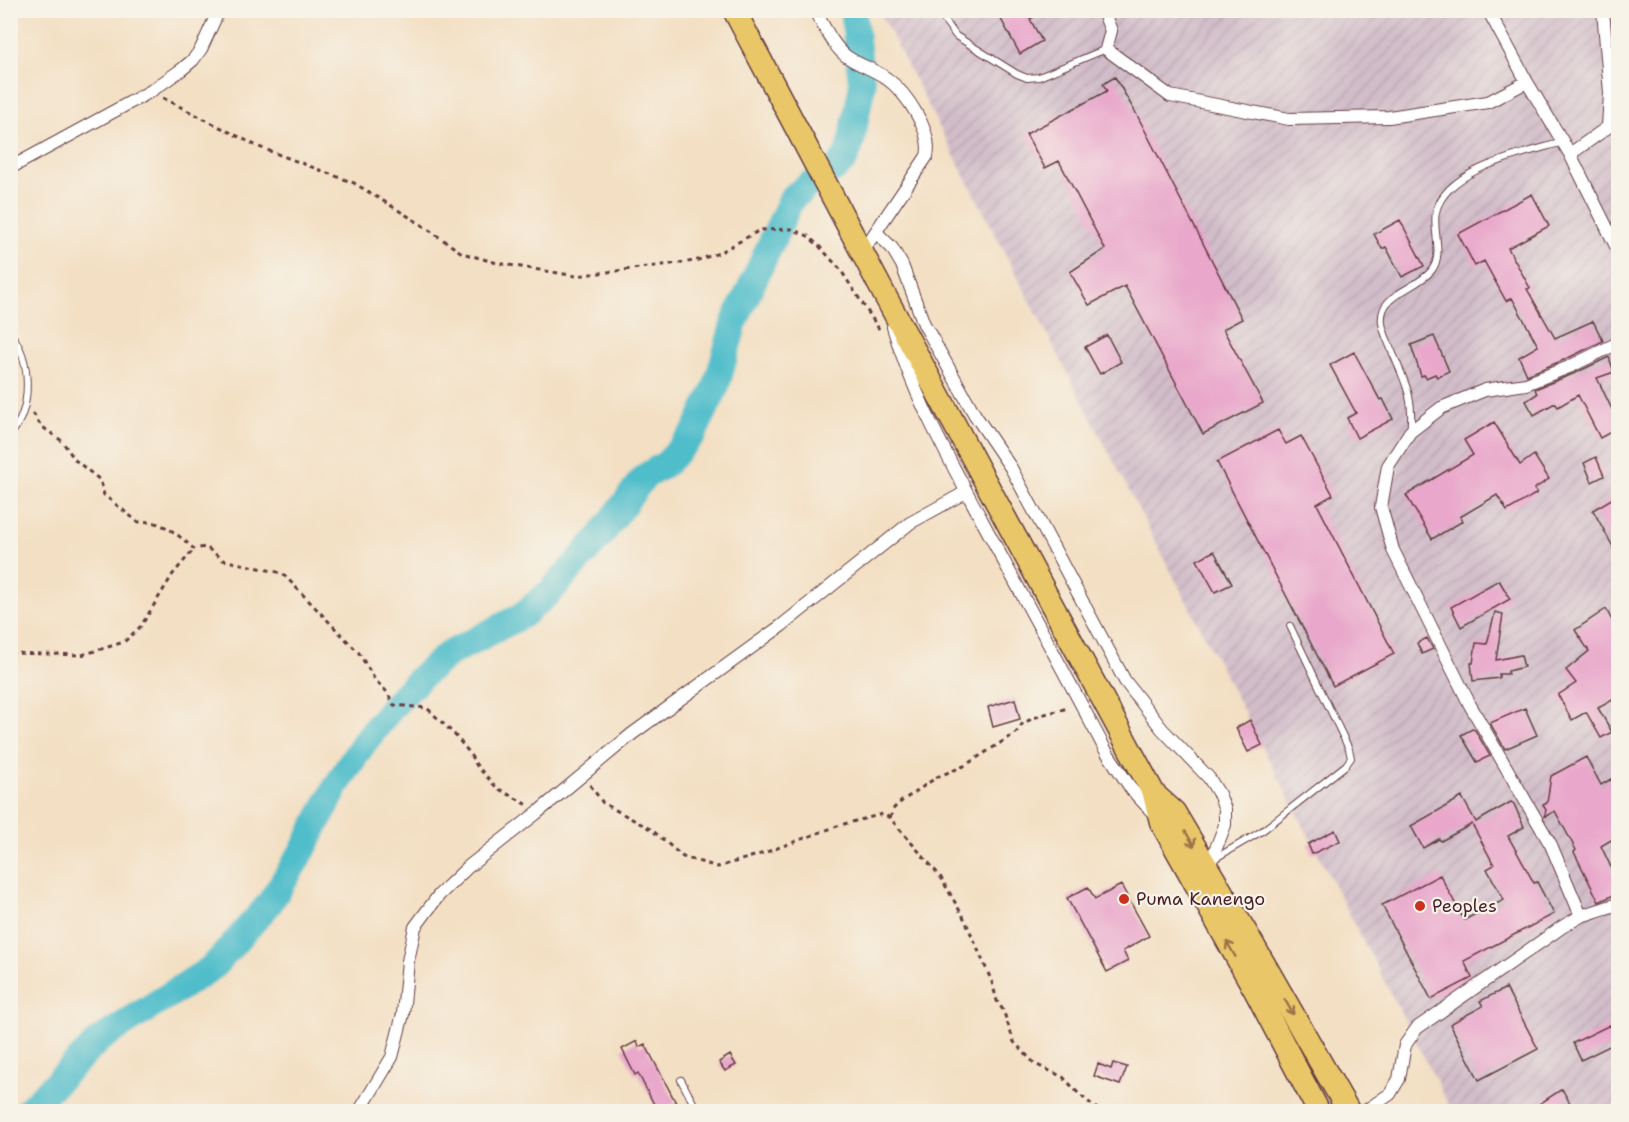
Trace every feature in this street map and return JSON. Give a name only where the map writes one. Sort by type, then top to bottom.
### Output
[{"type":"highway","points":[[734,10],[882,292],[1154,794],[1161,822],[1256,992],[1319,1112]]},
{"type":"highway","points":[[1154,794],[1174,812],[1210,865],[1348,1112]]},
{"type":"street","points":[[10,168],[151,91],[193,60],[210,34],[219,10]]},
{"type":"street","points":[[814,10],[845,55],[885,77],[898,88],[928,136],[930,147],[927,156],[861,252]]},
{"type":"street","points":[[1103,10],[1112,31],[1106,49],[1170,96],[1289,119],[1389,117],[1488,102],[1527,82]]},
{"type":"street","points":[[1488,10],[1570,154],[1618,250]]},
{"type":"street","points":[[1570,154],[1613,123],[1604,10]]},
{"type":"street","points":[[876,232],[892,248],[902,265],[924,324],[975,415],[1011,468],[1125,681],[1162,729],[1209,778],[1219,794],[1225,809],[1225,825],[1210,865]]},
{"type":"street","points":[[882,292],[904,364],[929,420],[966,492],[1107,751],[1132,790],[1161,822]]},
{"type":"street","points":[[1581,916],[1551,845],[1470,705],[1394,550],[1381,507],[1388,466],[1410,432],[1441,408],[1485,390],[1526,384],[1569,368],[1618,343]]},
{"type":"street","points":[[359,1112],[392,1058],[403,1014],[408,961],[416,927],[439,895],[468,867],[632,734],[781,626],[896,534],[929,512],[966,492]]},
{"type":"street","points":[[1364,1112],[1390,1094],[1399,1078],[1405,1044],[1417,1028],[1562,927],[1581,916],[1618,904]]},
{"type":"lane","points":[[938,10],[956,36],[1027,78],[1039,77],[1106,49]]},
{"type":"lane","points":[[1410,432],[1413,413],[1411,397],[1382,325],[1382,312],[1390,299],[1422,279],[1433,269],[1437,257],[1436,212],[1447,192],[1466,174],[1498,161],[1563,142]]},
{"type":"lane","points":[[10,333],[24,356],[26,387],[21,419],[10,435]]},
{"type":"lane","points":[[1210,865],[1262,831],[1346,765],[1351,758],[1349,749],[1290,626]]},
{"type":"lane","points":[[681,1080],[698,1112]]},
{"type":"path","points":[[151,91],[259,147],[354,183],[462,253],[497,263],[576,276],[597,274],[695,261],[719,253],[760,230],[792,230],[808,236],[840,269],[882,333]]},
{"type":"path","points":[[24,407],[31,411],[41,426],[62,441],[75,460],[100,480],[104,495],[138,522],[148,521],[170,528],[195,549]]},
{"type":"path","points":[[10,653],[82,655],[124,642],[141,626],[173,574],[195,549],[206,547],[223,560],[282,573],[359,652],[375,680],[387,692],[394,705],[427,708],[468,751],[477,766],[497,788],[538,812]]},
{"type":"path","points":[[890,818],[894,808],[902,801],[937,777],[964,766],[1016,733],[1023,723],[1041,715],[1081,704]]},
{"type":"path","points":[[582,774],[603,803],[652,830],[682,857],[718,867],[792,844],[840,825],[882,814],[890,818],[940,876],[965,920],[992,982],[997,1001],[1003,1010],[1014,1042],[1027,1058],[1042,1068],[1063,1077],[1101,1112]]},
{"type":"shaded area","points":[[879,11],[1618,11],[1618,1111],[1452,1111]]},
{"type":"building","points":[[996,10],[1046,10],[1030,19],[1042,41],[1020,54]]},
{"type":"building","points":[[1115,77],[1137,115],[1242,319],[1223,329],[1263,403],[1203,434],[1125,286],[1089,305],[1070,272],[1105,249],[1059,161],[1045,168],[1026,134],[1107,91],[1103,84]]},
{"type":"building","points":[[1532,194],[1549,226],[1508,248],[1530,288],[1527,289],[1555,338],[1593,321],[1603,341],[1527,375],[1519,357],[1538,346],[1512,298],[1506,301],[1484,261],[1475,266],[1458,234]]},
{"type":"building","points":[[1400,220],[1424,266],[1402,277],[1386,247],[1382,249],[1374,234]]},
{"type":"building","points":[[1107,335],[1121,362],[1100,374],[1085,347]]},
{"type":"building","points":[[1434,336],[1449,371],[1437,377],[1435,374],[1426,378],[1424,375],[1421,376],[1411,345]]},
{"type":"building","points":[[1354,352],[1393,419],[1357,438],[1347,418],[1356,413],[1330,365]]},
{"type":"building","points":[[1609,357],[1614,372],[1597,378],[1618,422],[1618,428],[1600,438],[1578,395],[1558,407],[1555,403],[1534,415],[1526,401],[1537,394],[1535,389]]},
{"type":"building","points":[[1494,422],[1520,465],[1534,455],[1549,479],[1534,489],[1537,493],[1507,511],[1497,495],[1460,517],[1463,521],[1432,539],[1406,495],[1473,455],[1464,440]]},
{"type":"building","points":[[1278,430],[1286,444],[1301,436],[1333,495],[1317,504],[1394,654],[1333,686],[1217,462]]},
{"type":"building","points":[[1596,457],[1604,476],[1592,482],[1584,463]]},
{"type":"building","points":[[1618,495],[1618,556],[1593,510]]},
{"type":"building","points":[[1214,551],[1232,584],[1215,592],[1197,560]]},
{"type":"building","points":[[1499,580],[1510,599],[1461,627],[1451,607]]},
{"type":"building","points":[[1606,609],[1618,632],[1618,697],[1598,708],[1612,732],[1601,738],[1586,712],[1572,720],[1558,695],[1576,683],[1566,670],[1589,651],[1575,630]]},
{"type":"building","points":[[1495,612],[1503,614],[1496,660],[1521,655],[1524,667],[1508,671],[1508,674],[1499,674],[1499,678],[1473,681],[1471,663],[1473,663],[1476,643],[1487,644]]},
{"type":"building","points":[[1427,638],[1433,649],[1422,654],[1417,643]]},
{"type":"building","points":[[1015,699],[1020,719],[993,727],[988,707]]},
{"type":"building","points":[[1525,708],[1537,735],[1505,749],[1490,723]]},
{"type":"building","points":[[1250,720],[1262,745],[1248,752],[1236,728]]},
{"type":"building","points":[[1472,729],[1475,730],[1490,756],[1477,762],[1461,735]]},
{"type":"building","points":[[1586,757],[1601,785],[1611,779],[1618,793],[1618,836],[1601,846],[1618,882],[1618,893],[1599,902],[1574,852],[1576,850],[1555,811],[1544,817],[1546,810],[1543,805],[1547,803],[1551,776]]},
{"type":"building","points":[[1462,797],[1476,822],[1511,802],[1514,804],[1524,827],[1508,836],[1554,914],[1464,961],[1472,978],[1431,999],[1382,905],[1440,875],[1464,920],[1504,900],[1487,869],[1494,865],[1472,824],[1423,848],[1411,826]]},
{"type":"building","points":[[1335,830],[1340,841],[1312,854],[1308,844]]},
{"type":"building","points":[[1121,885],[1149,936],[1123,951],[1128,961],[1107,972],[1067,898],[1088,887],[1095,899]]},
{"type":"building","points":[[1506,988],[1538,1049],[1479,1080],[1450,1024],[1483,1006],[1480,1001]]},
{"type":"building","points":[[1610,1025],[1618,1042],[1581,1060],[1573,1043]]},
{"type":"building","points":[[637,1041],[639,1047],[645,1044],[676,1103],[658,1112],[638,1073],[635,1075],[622,1049]]},
{"type":"building","points":[[730,1055],[736,1065],[725,1071],[719,1062]]},
{"type":"building","points":[[1113,1063],[1127,1067],[1120,1085],[1094,1076],[1098,1064],[1111,1069]]},
{"type":"building","points":[[1562,1089],[1575,1112],[1527,1112]]},
{"type":"waterway","points":[[834,170],[845,159],[851,143],[862,86],[853,10]]},
{"type":"waterway","points":[[26,1112],[99,1040],[213,967],[269,904],[303,850],[338,783],[363,744],[394,705],[421,677],[447,655],[521,616],[549,593],[599,538],[644,477],[667,463],[694,433],[716,387],[734,323],[792,198],[810,184]]},
{"type":"place","name":"Puma Kanengo","points":[[1124,899]]},
{"type":"place","name":"Peoples","points":[[1420,906]]}]
